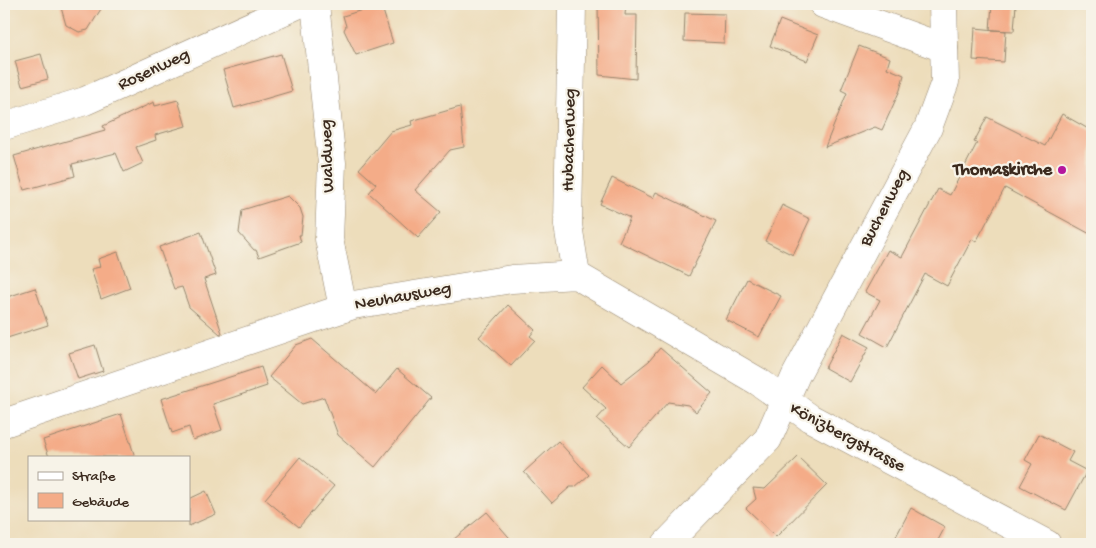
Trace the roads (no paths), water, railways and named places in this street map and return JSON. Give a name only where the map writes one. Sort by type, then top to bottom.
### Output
[{"type":"street","name":"Rosenweg","points":[[4,126],[85,101],[299,4]]},
{"type":"street","name":"Waldweg","points":[[315,4],[332,164],[329,239],[343,308]]},
{"type":"street","name":"Hubacherweg","points":[[572,4],[568,225],[576,275]]},
{"type":"street","points":[[823,4],[944,48]]},
{"type":"street","name":"Buchenweg","points":[[786,401],[796,375],[928,128],[945,82],[942,4]]},
{"type":"street","name":"Neuhausweg","points":[[4,423],[343,308],[512,279],[576,275]]},
{"type":"street","points":[[576,275],[759,382],[786,401]]},
{"type":"street","name":"Könizbergstrasse","points":[[666,544],[768,439],[786,401],[827,427],[1047,544]]},
{"type":"place","name":"Thomaskirche","points":[[1062,170]]}]
